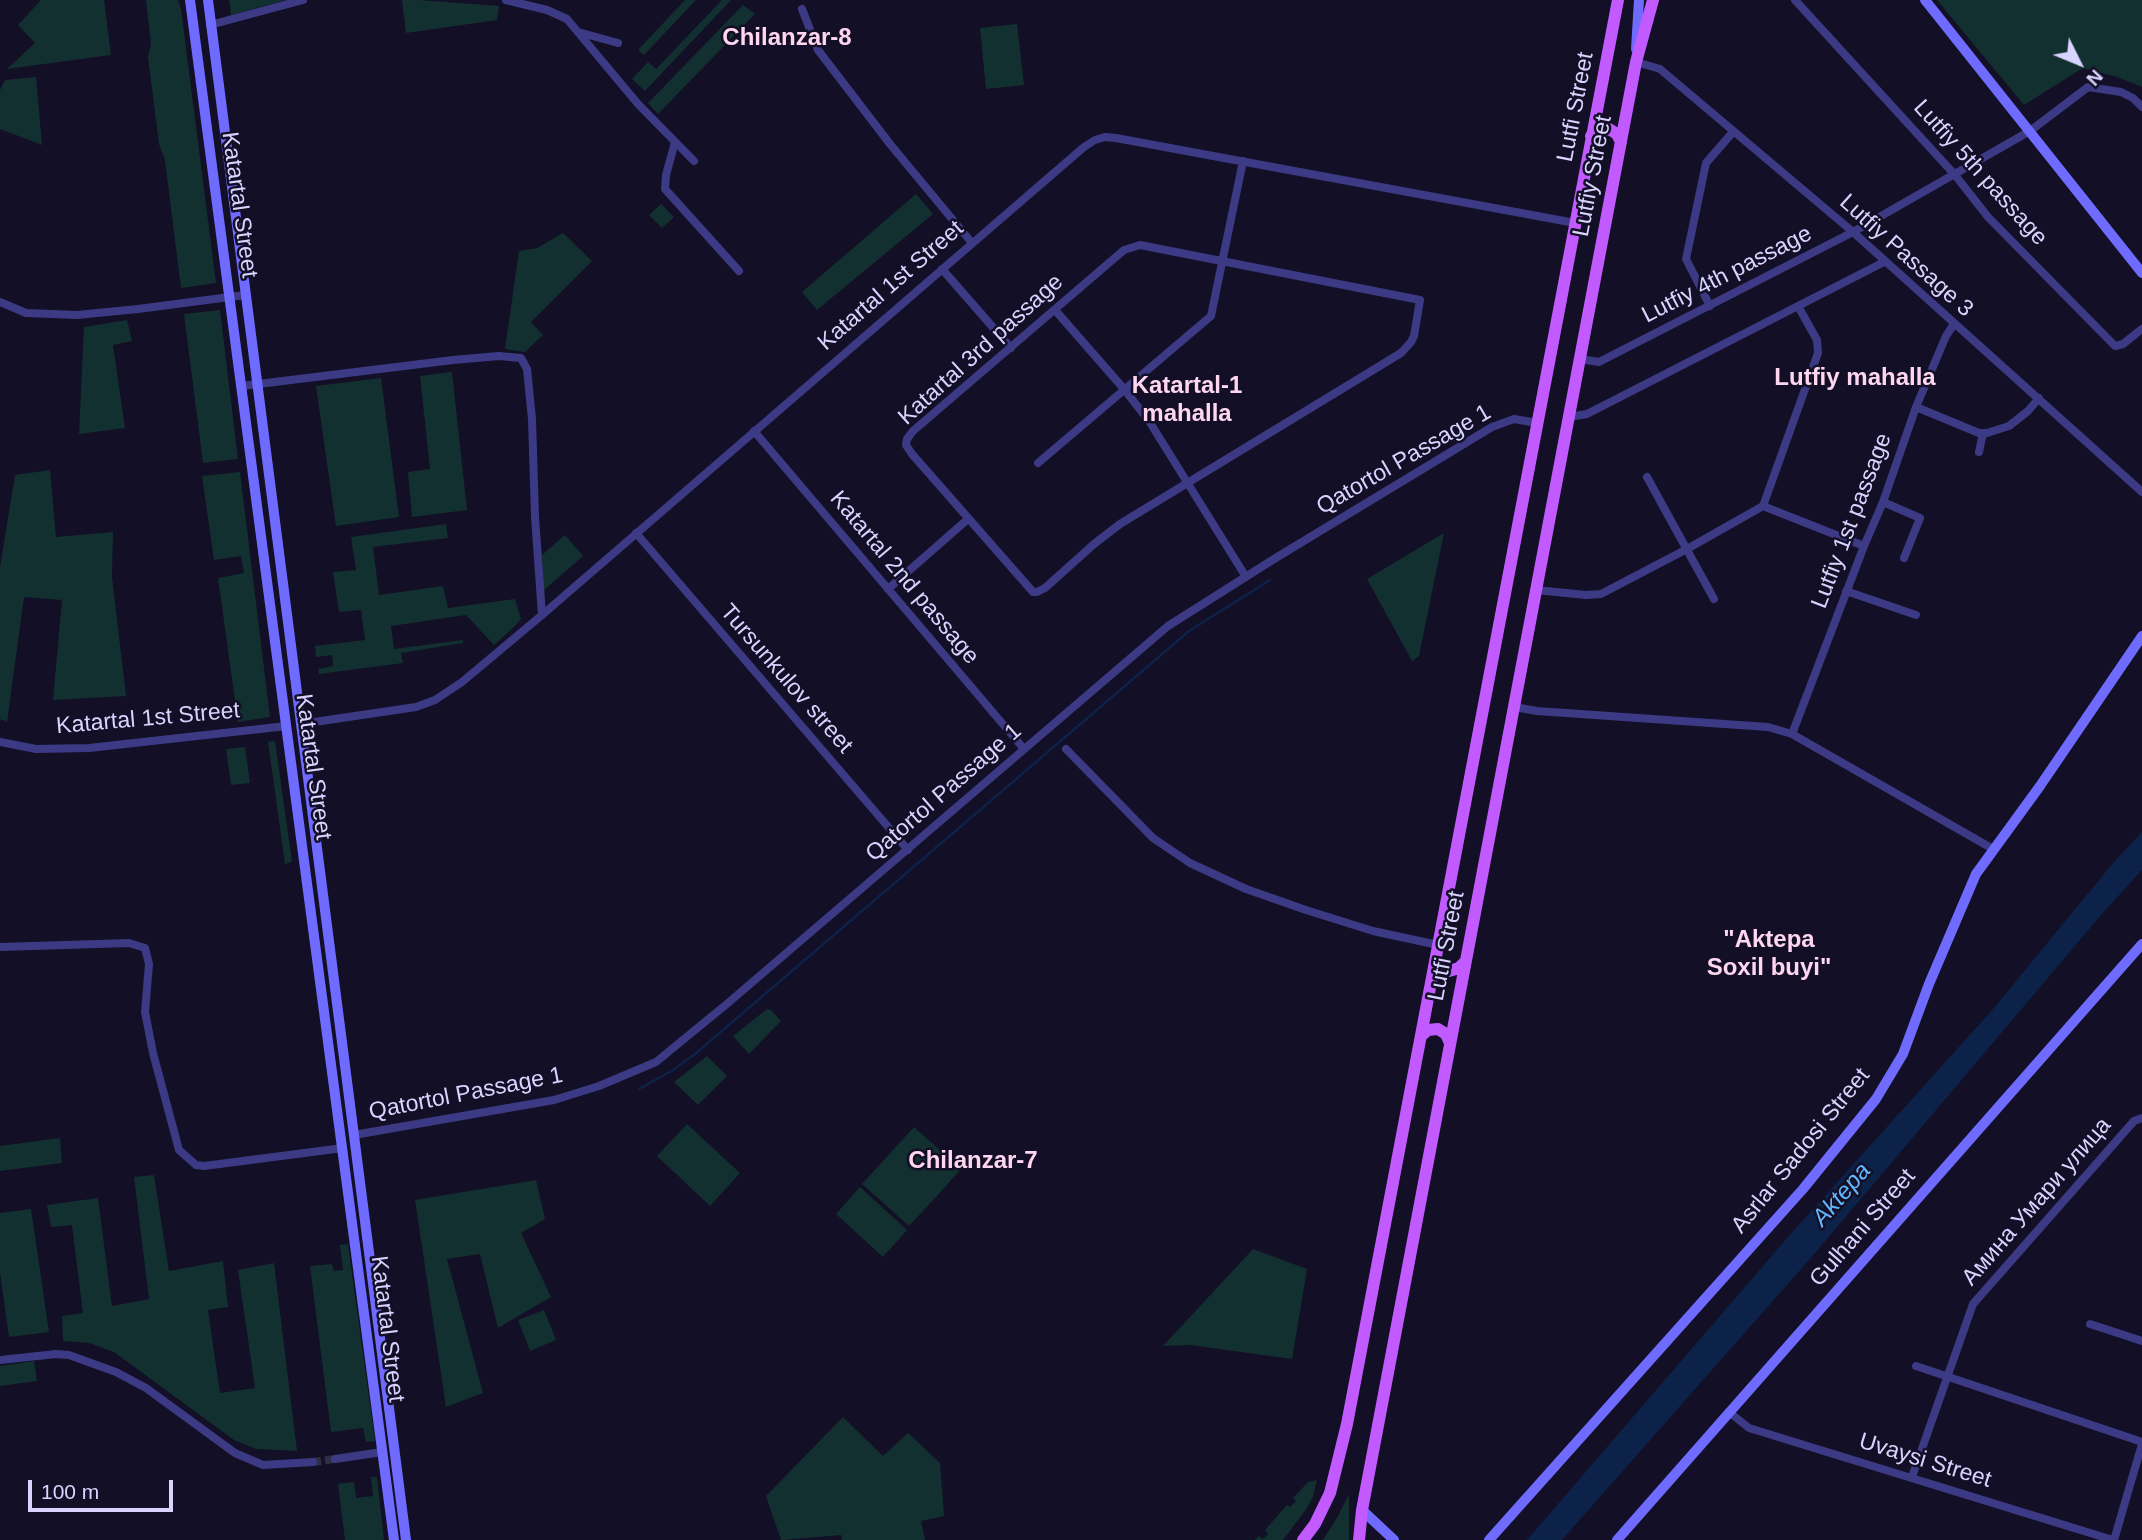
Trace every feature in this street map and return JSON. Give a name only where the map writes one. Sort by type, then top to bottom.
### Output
[{"type":"main road","name":"Katartal Street","points":[[190,0],[394,1540]]},
{"type":"main road","name":"Katartal Street","points":[[208,0],[407,1540]]},
{"type":"main road","name":"Lutfi Street","points":[[1575,223],[1618,0]]},
{"type":"main road","name":"Lutfiy Street","points":[[1580,359],[1636,62],[1639,0]]},
{"type":"main road","points":[[1636,62],[1653,0]]},
{"type":"main road","points":[[1925,0],[2142,273]]},
{"type":"main road","points":[[1591,136],[1599,131],[1609,130],[1617,134],[1621,142]]},
{"type":"main road","name":"Lutfiy Street","points":[[1537,423],[1575,223]]},
{"type":"main road","name":"Lutfi Street","points":[[1359,1540],[1362,1510],[1580,359]]},
{"type":"main road","name":"Lutfi Street","points":[[1303,1540],[1315,1524],[1331,1493],[1340,1458],[1537,423]]},
{"type":"main road","name":"Asrlar Sadosi Street","points":[[1489,1540],[1803,1189],[1876,1099],[1903,1054],[1971,884],[2142,636]]},
{"type":"main road","name":"Katartal 1st Street","points":[[287,726],[301,724]]},
{"type":"main road","points":[[306,869],[319,867]]},
{"type":"main road","name":"Gulhani Street","points":[[1617,1540],[2142,944]]},
{"type":"main road","points":[[1437,952],[1441,967],[1449,971],[1460,968],[1466,961]]},
{"type":"main road","points":[[1421,1036],[1428,1030],[1438,1029],[1446,1034],[1450,1043]]},
{"type":"main road","points":[[342,1142],[355,1141]]},
{"type":"main road","points":[[382,1452],[395,1451]]},
{"type":"main road","points":[[387,1486],[399,1485]]},
{"type":"main road","points":[[1362,1510],[1394,1540]]},
{"type":"street","points":[[210,25],[303,0]]},
{"type":"street","points":[[506,0],[556,13],[566,19],[638,104],[694,161]]},
{"type":"street","name":"Lutfiy 5th passage","points":[[1794,0],[1955,175],[1988,217],[2115,346],[2123,344],[2142,329]]},
{"type":"street","points":[[802,9],[818,50],[890,144],[972,243]]},
{"type":"street","points":[[578,32],[618,43]]},
{"type":"street","name":"Lutfiy Passage 3","points":[[1636,62],[1660,69],[1853,232],[2142,492]]},
{"type":"street","name":"Lutfiy 4th passage","points":[[1580,359],[1599,362],[1853,232],[2030,131],[2088,88],[2121,92],[2142,107]]},
{"type":"street","points":[[1710,306],[1686,259],[1706,163],[1733,132]]},
{"type":"street","name":"Katartal 1st Street","points":[[301,724],[426,705],[461,682],[1084,147],[1100,139],[1116,138],[1575,223]]},
{"type":"street","points":[[675,142],[665,189],[739,271]]},
{"type":"street","points":[[1038,463],[1211,316],[1243,161]]},
{"type":"street","name":"Katartal 3rd passage","points":[[1140,245],[1222,263],[1420,300],[1414,336],[1401,353],[1120,524],[1045,588],[1037,592],[1029,589],[912,454],[906,445],[906,439],[1128,247],[1140,245]]},
{"type":"street","points":[[1569,417],[1587,414],[1884,261]]},
{"type":"street","points":[[942,269],[1011,348]]},
{"type":"street","points":[[0,302],[26,313],[77,315],[245,295]]},
{"type":"street","points":[[1536,590],[1601,594],[1687,550],[1763,506],[1818,354],[1817,340],[1798,306]]},
{"type":"street","points":[[1055,310],[1149,421],[1246,577]]},
{"type":"street","name":"Lutfiy 1st passage","points":[[1792,734],[1883,502],[1916,407],[1946,335],[1954,324]]},
{"type":"street","points":[[242,386],[453,360],[499,356],[521,358],[527,369],[532,419],[535,527],[542,615]]},
{"type":"street","points":[[1916,407],[1983,433],[2009,426],[2039,398]]},
{"type":"street","name":"Qatortol Passage 1","points":[[355,1141],[554,1100],[599,1086],[656,1062],[1168,626],[1492,427],[1514,419],[1537,423]]},
{"type":"street","name":"Katartal 2nd passage","points":[[754,431],[1024,749]]},
{"type":"street","points":[[1979,452],[1983,433]]},
{"type":"street","points":[[1647,477],[1714,599]]},
{"type":"street","points":[[1883,502],[1920,518],[1904,558]]},
{"type":"street","points":[[1763,506],[1864,546]]},
{"type":"street","points":[[888,589],[968,519]]},
{"type":"street","name":"Tursunkulov street","points":[[636,533],[908,850]]},
{"type":"street","points":[[1846,591],[1916,615]]},
{"type":"street","points":[[1514,707],[1537,711],[1768,727],[1792,734],[1993,849]]},
{"type":"street","name":"Katartal 1st Street","points":[[0,742],[36,749],[89,748],[287,726]]},
{"type":"street","points":[[1066,749],[1153,838],[1190,863],[1246,889],[1437,952]]},
{"type":"street","points":[[0,947],[129,943],[145,948],[149,964],[145,1012],[153,1053],[179,1150],[196,1164],[204,1166],[342,1142]]},
{"type":"street","name":"Амина Умари улица","points":[[1912,1477],[1973,1304],[2134,1121],[2142,1118]]},
{"type":"street","points":[[2090,1324],[2142,1341]]},
{"type":"street","points":[[0,1360],[69,1355],[116,1371],[146,1388],[235,1453],[263,1465],[313,1462]]},
{"type":"street","points":[[1916,1366],[2142,1443],[2113,1540]]},
{"type":"street","name":"Uvaysi Street","points":[[1729,1412],[1749,1428],[2113,1540]]},
{"type":"street","points":[[335,1459],[382,1452]]},
{"type":"green space","points":[[41,0],[104,0],[111,55],[7,69],[35,43],[18,25]]},
{"type":"green space","points":[[146,0],[178,0],[181,9],[216,283],[181,288],[165,160],[159,144],[148,57],[151,44]]},
{"type":"green space","points":[[229,0],[286,0],[231,15]]},
{"type":"green space","points":[[402,0],[499,6],[497,20],[406,33]]},
{"type":"green space","points":[[685,0],[696,0],[644,55],[638,50]]},
{"type":"green space","points":[[722,0],[731,0],[645,91],[632,79],[648,62],[656,69]]},
{"type":"green space","points":[[1937,0],[2142,0],[2142,87],[2083,68],[2024,105]]},
{"type":"green space","points":[[743,5],[755,14],[658,114],[648,103]]},
{"type":"green space","points":[[1017,24],[1024,85],[986,89],[980,28]]},
{"type":"green space","points":[[36,77],[42,145],[0,129],[0,90],[5,80]]},
{"type":"green space","points":[[916,194],[933,214],[817,310],[802,292]]},
{"type":"green space","points":[[661,204],[674,217],[662,228],[649,215]]},
{"type":"green space","points":[[563,233],[592,261],[531,322],[543,335],[525,352],[505,349],[519,251],[537,248]]},
{"type":"green space","points":[[220,310],[238,459],[203,463],[184,314]]},
{"type":"green space","points":[[127,320],[132,341],[113,345],[125,428],[79,434],[84,327]]},
{"type":"green space","points":[[452,372],[467,510],[412,517],[408,472],[430,469],[420,376]]},
{"type":"green space","points":[[381,378],[399,517],[336,526],[316,386]]},
{"type":"green space","points":[[50,470],[56,537],[113,532],[112,577],[126,696],[53,700],[62,600],[24,597],[7,722],[0,719],[0,567],[15,475]]},
{"type":"green space","points":[[240,472],[270,717],[238,722],[218,578],[244,573],[241,556],[214,560],[202,476]]},
{"type":"green space","points":[[446,524],[448,538],[373,547],[379,595],[443,586],[448,608],[515,599],[521,619],[516,625],[494,645],[466,615],[391,626],[394,649],[463,640],[463,643],[401,653],[403,663],[319,674],[318,669],[333,666],[332,655],[316,657],[315,646],[365,640],[361,610],[339,612],[333,572],[356,570],[351,537]]},
{"type":"green space","points":[[1444,533],[1419,656],[1412,661],[1367,579]]},
{"type":"green space","points":[[565,535],[583,556],[543,591],[542,555]]},
{"type":"green space","points":[[275,741],[292,862],[285,864],[268,742]]},
{"type":"green space","points":[[245,747],[250,783],[231,785],[226,749]]},
{"type":"green space","points":[[767,1009],[781,1021],[749,1054],[733,1036]]},
{"type":"green space","points":[[707,1056],[727,1076],[698,1105],[674,1082]]},
{"type":"green space","points":[[687,1124],[740,1173],[710,1206],[657,1156]]},
{"type":"green space","points":[[914,1127],[961,1169],[909,1226],[862,1184]]},
{"type":"green space","points":[[60,1138],[62,1163],[0,1171],[0,1146]]},
{"type":"green space","points":[[154,1175],[169,1271],[223,1261],[228,1307],[208,1310],[220,1393],[255,1388],[238,1270],[274,1263],[297,1451],[256,1449],[234,1440],[114,1352],[89,1343],[63,1341],[62,1316],[83,1313],[72,1225],[51,1227],[47,1205],[98,1198],[112,1306],[149,1299],[134,1177]]},
{"type":"green space","points":[[536,1180],[545,1219],[521,1233],[551,1297],[498,1328],[480,1254],[447,1259],[483,1393],[446,1407],[415,1200]]},
{"type":"green space","points":[[860,1187],[907,1230],[883,1257],[836,1214]]},
{"type":"green space","points":[[31,1209],[49,1332],[9,1337],[0,1273],[0,1213]]},
{"type":"green space","points":[[348,1244],[375,1441],[366,1442],[363,1428],[331,1432],[310,1266],[332,1264],[334,1271],[343,1270],[340,1245]]},
{"type":"green space","points":[[1253,1249],[1307,1269],[1292,1359],[1190,1345],[1163,1346]]},
{"type":"green space","points":[[544,1310],[556,1340],[530,1351],[518,1320]]},
{"type":"green space","points":[[34,1361],[37,1381],[0,1386],[0,1366]]},
{"type":"green space","points":[[843,1417],[883,1456],[908,1433],[940,1463],[944,1516],[921,1521],[925,1540],[842,1540],[841,1535],[781,1540],[766,1496]]},
{"type":"green space","points":[[371,1477],[377,1477],[384,1540],[345,1540],[338,1484],[354,1482],[356,1498],[373,1496]]},
{"type":"green space","points":[[1317,1480],[1307,1508],[1283,1540],[1255,1540],[1259,1536],[1263,1539],[1268,1534],[1265,1530],[1287,1505],[1290,1507],[1296,1501],[1293,1498],[1308,1482]]},
{"type":"green space","points":[[1349,1494],[1349,1540],[1323,1540],[1338,1516]]},
{"type":"water","name":"Aktepa","points":[[2142,832],[2142,870],[1816,1252],[1562,1540],[1527,1540],[1787,1238],[1993,1009],[2113,863]]},
{"type":"waterway","points":[[639,1089],[695,1054],[1189,631],[1270,580]]},
{"type":"tunnel","points":[[313,1462],[335,1459]]},
{"type":"district","name":"Chilanzar-8","points":[[787,38]]},
{"type":"district","name":"Lutfiy mahalla","points":[[1855,378]]},
{"type":"district","name":"Katartal-1 mahalla","points":[[1187,400]]},
{"type":"district","name":"\"Aktepa Soxil buyi\"","points":[[1769,954]]},
{"type":"district","name":"Chilanzar-7","points":[[973,1161]]}]
